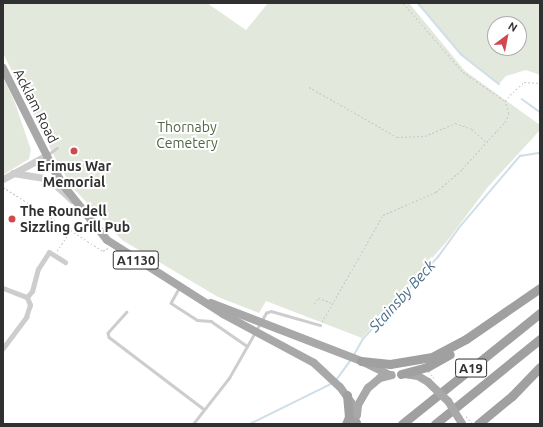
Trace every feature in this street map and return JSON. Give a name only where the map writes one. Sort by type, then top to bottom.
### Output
[{"type":"highway","name":"A19","points":[[359,360],[390,364],[412,362],[444,352],[466,339],[540,288]]},
{"type":"highway","name":"A19","points":[[402,424],[540,313]]},
{"type":"highway","name":"A19","points":[[401,374],[439,362],[466,339]]},
{"type":"highway","name":"A19","points":[[435,424],[540,339]]},
{"type":"highway","points":[[478,424],[512,396],[540,367]]},
{"type":"highway","points":[[346,396],[349,417],[346,424]]},
{"type":"main road","name":"Acklam Road","points":[[3,68],[47,155]]},
{"type":"main road","name":"A1130","points":[[47,155],[67,190],[114,245],[144,265],[254,331],[314,363],[329,375],[340,387],[346,396],[356,422]]},
{"type":"main road","name":"A1130","points":[[203,300],[359,360],[390,375]]},
{"type":"main road","points":[[356,422],[358,405],[368,388],[390,375],[401,374],[418,376],[428,382],[448,401],[462,424]]},
{"type":"street","points":[[3,180],[47,155]]},
{"type":"street","points":[[13,173],[43,178],[52,182],[80,207]]},
{"type":"street","points":[[27,297],[32,291],[38,269],[49,252],[65,262]]},
{"type":"street","points":[[3,288],[27,297],[30,305],[26,317],[3,348]]},
{"type":"lane","points":[[47,155],[57,148]]},
{"type":"lane","points":[[144,265],[151,253]]},
{"type":"lane","points":[[180,287],[171,303],[197,320],[211,321],[247,346]]},
{"type":"lane","points":[[193,424],[229,378],[260,321],[271,311],[320,325]]},
{"type":"lane","points":[[127,312],[108,333],[109,337],[204,409]]},
{"type":"path","points":[[320,325],[334,303],[383,215],[436,192],[487,142],[508,117],[505,101],[463,72],[403,3]]},
{"type":"path","points":[[505,101],[524,82],[540,83]]},
{"type":"path","points":[[309,87],[397,136],[425,136],[455,123],[472,129],[487,142]]},
{"type":"path","points":[[3,187],[103,250],[114,245]]},
{"type":"path","points":[[55,255],[71,230]]},
{"type":"path","points":[[314,304],[318,298],[334,303]]},
{"type":"green space","name":"Thornaby Cemetery","points":[[3,3],[207,3],[246,30],[268,3],[409,3],[465,71],[540,125],[540,130],[487,188],[448,240],[362,338],[266,301],[259,313],[218,297],[122,240],[72,187],[53,154],[3,53]]},
{"type":"green space","points":[[418,3],[540,3],[540,75],[526,70],[506,76],[499,84],[462,55]]},
{"type":"green space","points":[[3,77],[15,103],[31,150],[29,159],[3,175]]},
{"type":"waterway","points":[[418,3],[462,55],[499,84]]},
{"type":"waterway","points":[[522,99],[540,112]]},
{"type":"waterway","name":"Stainsby Beck","points":[[354,355],[363,339],[438,257],[458,229],[520,156],[540,153]]},
{"type":"waterway","name":"Stainsby Beck","points":[[337,379],[351,360]]},
{"type":"waterway","name":"Stainsby Beck","points":[[250,424],[333,383]]},
{"type":"place","name":"Erimus War Memorial","points":[[74,151]]},
{"type":"place","name":"The Roundell Sizzling Grill Pub","points":[[12,219]]}]
